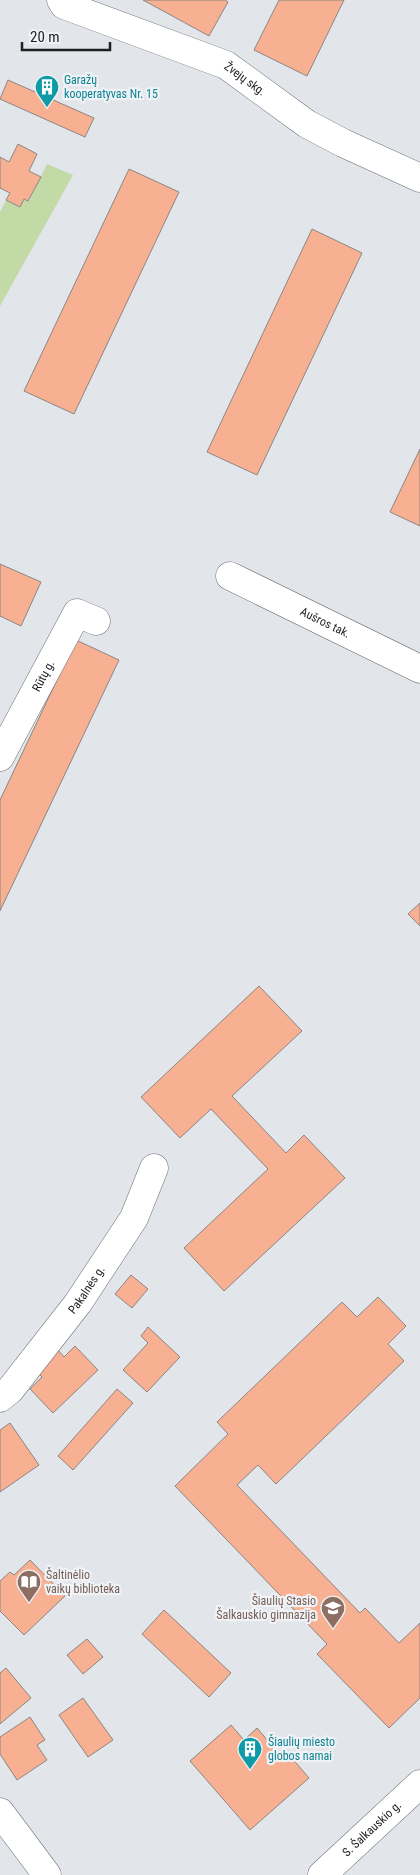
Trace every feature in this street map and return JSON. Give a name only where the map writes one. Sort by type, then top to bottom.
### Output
[{"type":"street","name":"Žvejų skg.","points":[[61,0],[64,5],[226,66],[307,124],[343,143],[420,178]]},
{"type":"street","name":"Aušros tak.","points":[[230,576],[420,669]]},
{"type":"street","name":"Rūtų g.","points":[[0,757],[77,612],[96,621]]},
{"type":"street","name":"Pakalnės g.","points":[[0,1398],[10,1390],[78,1303],[134,1218],[154,1168]]},
{"type":"street","name":"S. Šalkauskio g.","points":[[322,1875],[420,1784]]},
{"type":"street","points":[[0,1812],[47,1875]]},
{"type":"green space","points":[[47,164],[73,175],[0,306],[0,212],[6,200],[20,207],[24,199],[29,201]]},
{"type":"building","points":[[143,0],[225,0],[228,2],[209,36]]},
{"type":"building","points":[[279,0],[344,0],[307,76],[254,50]]},
{"type":"building","name":"Garažų kooperatyvas Nr. 15","points":[[8,80],[94,118],[85,137],[0,99]]},
{"type":"building","points":[[18,144],[37,154],[29,171],[41,177],[28,201],[24,199],[20,207],[6,200],[10,193],[0,188],[0,157],[9,162]]},
{"type":"building","points":[[129,169],[179,192],[74,414],[24,391]]},
{"type":"building","points":[[312,229],[362,253],[257,475],[207,452]]},
{"type":"building","points":[[420,449],[420,526],[390,512]]},
{"type":"building","points":[[0,564],[41,582],[21,626],[0,616]]},
{"type":"building","points":[[76,640],[119,660],[0,911],[0,800]]},
{"type":"building","points":[[420,903],[420,926],[408,914]]},
{"type":"building","points":[[259,986],[302,1031],[232,1096],[286,1153],[304,1135],[345,1178],[224,1291],[184,1248],[268,1169],[211,1109],[180,1138],[141,1097]]},
{"type":"building","points":[[131,1275],[148,1289],[132,1308],[115,1294]]},
{"type":"building","points":[[378,1297],[406,1326],[388,1344],[404,1361],[276,1484],[258,1465],[237,1485],[360,1613],[365,1608],[399,1643],[420,1623],[420,1698],[389,1728],[317,1654],[327,1644],[175,1486],[228,1434],[217,1422],[342,1302],[357,1317]]},
{"type":"building","points":[[148,1327],[180,1357],[147,1392],[123,1370],[148,1343],[141,1336]]},
{"type":"building","points":[[75,1346],[98,1370],[53,1413],[30,1389],[42,1377],[36,1371],[58,1350],[64,1357]]},
{"type":"building","points":[[117,1389],[133,1403],[73,1470],[58,1456]]},
{"type":"building","points":[[10,1423],[39,1465],[0,1492],[0,1430]]},
{"type":"building","name":"Šaltinėlio vaikų biblioteka","points":[[30,1560],[65,1596],[24,1635],[0,1611],[0,1581],[10,1572],[14,1575]]},
{"type":"building","points":[[164,1610],[231,1673],[209,1697],[142,1634]]},
{"type":"building","points":[[87,1639],[103,1657],[83,1674],[67,1655]]},
{"type":"building","points":[[6,1668],[31,1698],[0,1724],[0,1673]]},
{"type":"building","points":[[83,1698],[113,1740],[88,1757],[59,1715]]},
{"type":"building","points":[[30,1717],[45,1740],[37,1745],[47,1760],[17,1780],[0,1754],[0,1737]]},
{"type":"building","name":"Šiaulių miesto globos namai","points":[[231,1725],[244,1740],[257,1728],[286,1762],[291,1757],[309,1778],[250,1830],[190,1761]]},
{"type":"place","name":"Garažų kooperatyvas Nr. 15","points":[[47,108]]},
{"type":"place","name":"Šaltinėlio vaikų biblioteka","points":[[29,1603]]},
{"type":"place","name":"Šiaulių Stasio Šalkauskio gimnazija","points":[[333,1629]]},
{"type":"place","name":"Šiaulių miesto globos namai","points":[[250,1770]]}]
